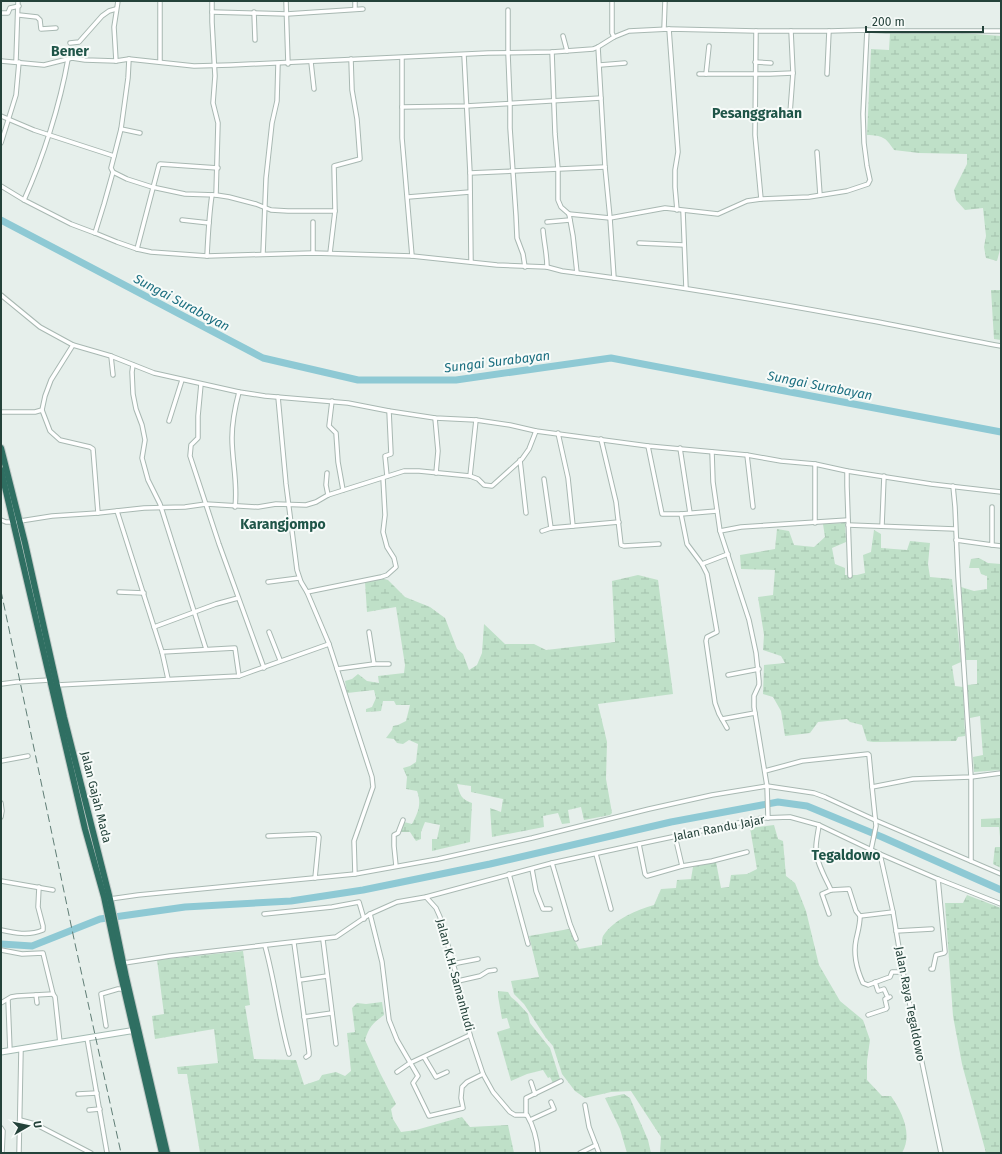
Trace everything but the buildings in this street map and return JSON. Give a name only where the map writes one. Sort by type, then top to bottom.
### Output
[{"type":"highway","name":"Jalan Gajah Mada","points":[[1,448],[50,680],[85,829],[124,963],[136,1030]]},
{"type":"highway","name":"Jalan Gajah Mada","points":[[1,470],[16,516],[110,899],[109,908]]},
{"type":"highway","name":"Jalan Gajah Mada","points":[[113,925],[124,989],[136,1030],[167,1153]]},
{"type":"highway","name":"Jalan Gajah Mada","points":[[146,1070],[162,1153]]},
{"type":"street","points":[[1,143],[16,95],[19,16],[18,1]]},
{"type":"street","points":[[116,61],[114,27],[118,1]]},
{"type":"street","points":[[160,1],[159,32],[161,59]]},
{"type":"street","points":[[206,256],[207,230],[210,222],[218,168],[218,123],[213,103],[215,65],[212,1]]},
{"type":"street","points":[[286,1],[288,61]]},
{"type":"street","points":[[355,1],[355,9]]},
{"type":"street","points":[[612,1],[613,35]]},
{"type":"street","points":[[665,1],[666,27],[678,152],[675,170],[677,210]]},
{"type":"street","points":[[1,13],[8,13],[10,8],[19,6]]},
{"type":"street","points":[[70,43],[79,42],[102,16],[109,11],[116,9]]},
{"type":"street","points":[[212,12],[287,14],[363,9]]},
{"type":"street","points":[[508,10],[510,128],[514,169],[517,238],[524,254],[525,267]]},
{"type":"street","points":[[254,12],[255,40]]},
{"type":"street","points":[[19,16],[37,17],[40,20],[41,29],[56,28]]},
{"type":"street","points":[[1,61],[17,60],[44,65],[68,59],[116,61],[129,59],[161,59],[194,66],[278,64],[288,61],[311,62],[351,59],[552,52],[587,50],[598,47],[613,35],[629,31],[666,27],[756,31],[1001,31]]},
{"type":"street","points":[[790,113],[793,73],[791,30]]},
{"type":"street","points":[[552,52],[555,134],[558,168],[558,200],[561,207],[569,214],[610,218],[665,208],[718,214],[747,201],[809,197],[847,191],[870,182],[864,143],[863,114],[867,30]]},
{"type":"street","points":[[756,31],[756,140],[760,199]]},
{"type":"street","points":[[827,74],[829,31]]},
{"type":"street","points":[[564,36],[567,51]]},
{"type":"street","points":[[706,74],[709,46]]},
{"type":"street","points":[[598,47],[605,167],[614,278]]},
{"type":"street","points":[[464,55],[470,173],[471,262]]},
{"type":"street","points":[[402,58],[402,138],[412,256]]},
{"type":"street","points":[[24,200],[35,177],[49,135],[68,59]]},
{"type":"street","points":[[95,233],[112,172],[111,168],[121,129],[129,59]]},
{"type":"street","points":[[330,253],[335,211],[334,166],[360,159],[352,90],[351,59]]},
{"type":"street","points":[[311,62],[314,89]]},
{"type":"street","points":[[755,62],[771,63]]},
{"type":"street","points":[[263,254],[270,136],[277,101],[278,64]]},
{"type":"street","points":[[600,65],[625,64]]},
{"type":"street","points":[[699,74],[793,73]]},
{"type":"street","points":[[402,107],[466,106],[601,98]]},
{"type":"street","points":[[1,116],[34,130],[114,156]]},
{"type":"street","points":[[121,129],[140,133]]},
{"type":"street","points":[[817,152],[820,195]]},
{"type":"street","points":[[137,249],[152,187],[160,164],[218,168]]},
{"type":"street","points":[[470,173],[514,169],[605,167]]},
{"type":"street","points":[[112,172],[127,179],[152,187],[185,194],[229,197],[271,210],[335,211]]},
{"type":"street","points":[[1,186],[24,200],[71,224],[117,242],[151,252],[206,256],[313,253],[412,256],[497,265],[547,267],[562,271],[686,288],[868,320],[1001,346]]},
{"type":"street","points":[[408,197],[470,192]]},
{"type":"street","points":[[682,211],[686,288]]},
{"type":"street","points":[[569,214],[577,273]]},
{"type":"street","points":[[182,220],[210,222]]},
{"type":"street","points":[[547,222],[570,220]]},
{"type":"street","points":[[313,222],[313,253]]},
{"type":"street","points":[[543,230],[545,250],[547,254],[547,267]]},
{"type":"street","points":[[639,243],[684,246]]},
{"type":"street","points":[[1,295],[40,327],[72,345],[112,356],[154,373],[239,392],[348,403],[435,418],[476,420],[510,425],[536,431],[602,439],[649,448],[781,461],[953,488],[1001,492]]},
{"type":"street","points":[[72,345],[51,380],[42,410],[50,431],[60,440],[93,449],[98,511]]},
{"type":"street","points":[[112,356],[113,375]]},
{"type":"street","points":[[133,365],[133,394],[145,440],[142,458],[148,480],[160,504],[206,649]]},
{"type":"street","points":[[169,421],[182,380]]},
{"type":"street","points":[[201,384],[198,416],[198,438],[191,445],[190,456],[238,598],[264,668]]},
{"type":"street","points":[[236,505],[236,480],[232,437],[235,408],[239,392]]},
{"type":"street","points":[[278,397],[296,570],[307,592],[328,644],[373,781],[373,788],[368,804],[354,840],[355,874]]},
{"type":"street","points":[[332,401],[329,427],[336,433],[338,462],[343,490]]},
{"type":"street","points":[[1,412],[35,412],[42,410]]},
{"type":"street","points":[[307,592],[381,577],[387,575],[396,567],[394,558],[387,547],[383,532],[385,515],[385,456],[391,454],[389,411]]},
{"type":"street","points":[[435,418],[438,451],[436,473]]},
{"type":"street","points":[[470,476],[476,420]]},
{"type":"street","points":[[1,520],[6,522],[16,516],[52,516],[98,511],[117,511],[160,504],[185,507],[205,502],[258,507],[289,504],[306,505],[316,502],[328,495],[384,479],[404,471],[470,476],[478,479],[484,486],[492,486],[520,460],[529,449],[536,431]]},
{"type":"street","points":[[558,433],[568,478],[572,526]]},
{"type":"street","points":[[602,439],[616,502],[620,543],[622,546],[659,544]]},
{"type":"street","points":[[649,448],[662,514],[717,511]]},
{"type":"street","points":[[680,450],[690,513]]},
{"type":"street","points":[[712,453],[720,531],[748,620],[759,669],[759,685],[754,700],[767,786],[768,816]]},
{"type":"street","points":[[747,457],[753,507]]},
{"type":"street","points":[[520,460],[526,514]]},
{"type":"street","points":[[815,466],[815,523]]},
{"type":"street","points":[[848,471],[850,576]]},
{"type":"street","points":[[327,473],[326,485],[328,495]]},
{"type":"street","points":[[882,526],[884,476]]},
{"type":"street","points":[[544,479],[551,528]]},
{"type":"street","points":[[953,488],[971,777],[971,861]]},
{"type":"street","points":[[992,507],[992,545]]},
{"type":"street","points":[[117,511],[162,652],[168,679]]},
{"type":"street","points":[[681,514],[687,544],[702,564],[707,574],[717,632],[707,637],[706,641],[715,703],[727,728]]},
{"type":"street","points":[[720,531],[741,527],[848,520]]},
{"type":"street","points":[[542,531],[551,528],[619,522]]},
{"type":"street","points":[[848,525],[955,529]]},
{"type":"street","points":[[956,540],[1001,546]]},
{"type":"street","points":[[702,564],[728,554]]},
{"type":"street","points":[[268,582],[299,578]]},
{"type":"street","points":[[119,592],[144,593]]},
{"type":"street","points":[[154,627],[238,598]]},
{"type":"street","points":[[269,632],[280,660]]},
{"type":"street","points":[[369,632],[374,664]]},
{"type":"street","points":[[57,685],[239,676],[328,644]]},
{"type":"street","points":[[162,652],[235,648],[239,676]]},
{"type":"street","points":[[336,668],[390,664]]},
{"type":"street","points":[[728,675],[759,669]]},
{"type":"street","points":[[1,684],[50,680]]},
{"type":"street","points":[[722,719],[755,713]]},
{"type":"street","points":[[765,771],[802,761],[868,754],[876,826],[871,850]]},
{"type":"street","points":[[1,761],[28,756]]},
{"type":"street","points":[[872,787],[913,779],[971,777],[1001,773]]},
{"type":"street","points":[[110,899],[355,874],[395,862],[438,859],[712,795],[767,786],[814,793],[825,797],[1001,874]]},
{"type":"street","points":[[1,803],[1,817]]},
{"type":"street","name":"Jalan Randu Jajar","points":[[426,897],[768,816],[790,817],[819,825],[880,854],[1001,904]]},
{"type":"street","points":[[395,862],[394,834],[398,833],[403,820]]},
{"type":"street","points":[[819,825],[816,848],[817,858],[832,890]]},
{"type":"street","points":[[268,836],[318,835],[315,878]]},
{"type":"street","points":[[676,838],[682,866]]},
{"type":"street","points":[[639,847],[646,876],[682,866],[712,861],[747,852]]},
{"type":"street","name":"Jalan Raya Tegaldowo","points":[[880,854],[941,1153]]},
{"type":"street","points":[[596,857],[611,909]]},
{"type":"street","points":[[553,867],[570,924],[576,938]]},
{"type":"street","points":[[532,872],[536,891],[543,910],[550,909]]},
{"type":"street","points":[[510,878],[528,944]]},
{"type":"street","points":[[931,969],[934,968],[936,955],[945,952],[938,879]]},
{"type":"street","points":[[1,881],[53,890]]},
{"type":"street","points":[[1,930],[14,933],[24,933],[42,930],[43,926],[38,907],[40,887]]},
{"type":"street","points":[[829,914],[822,894],[832,890],[849,889],[856,911],[860,916],[860,930],[856,945],[857,969],[864,984],[868,985],[890,977],[892,972],[903,972]]},
{"type":"street","points":[[124,963],[170,956],[323,940],[339,936],[370,914],[397,902],[426,897]]},
{"type":"street","name":"Jalan K.H. Samanhudi","points":[[426,897],[436,908],[440,917],[458,981],[470,1035],[483,1074],[494,1092],[510,1112],[515,1115],[526,1115]]},
{"type":"street","points":[[264,914],[332,907],[359,902],[364,919]]},
{"type":"street","points":[[860,916],[893,912]]},
{"type":"street","points":[[370,914],[382,962],[389,1020],[397,1040],[418,1076],[413,1083],[430,1116],[463,1108],[461,1098],[462,1087],[467,1082],[483,1074]]},
{"type":"street","points":[[896,931],[932,929]]},
{"type":"street","points":[[323,940],[336,1044]]},
{"type":"street","points":[[294,943],[309,1054],[306,1057]]},
{"type":"street","points":[[265,946],[272,970],[289,1054]]},
{"type":"street","points":[[1,950],[24,954],[43,953],[55,997],[60,1043]]},
{"type":"street","points":[[452,964],[478,959]]},
{"type":"street","points":[[458,981],[480,976],[488,971],[495,970]]},
{"type":"street","points":[[300,980],[327,976]]},
{"type":"street","points":[[868,1015],[887,1008],[885,999],[889,998],[885,989],[878,991],[875,982]]},
{"type":"street","points":[[106,1026],[101,994],[118,989],[124,989]]},
{"type":"street","points":[[1,1003],[11,997],[36,994],[53,994]]},
{"type":"street","points":[[36,994],[37,1003]]},
{"type":"street","points":[[8,1000],[10,1051]]},
{"type":"street","points":[[304,1017],[332,1013]]},
{"type":"street","points":[[1,1052],[21,1050],[136,1030]]},
{"type":"street","points":[[397,1072],[410,1063],[470,1035]]},
{"type":"street","points":[[87,1038],[107,1153]]},
{"type":"street","points":[[19,1153],[21,1050]]},
{"type":"street","points":[[424,1057],[436,1077],[447,1072]]},
{"type":"street","points":[[538,1153],[537,1143],[530,1120],[526,1115],[526,1098],[561,1081]]},
{"type":"street","points":[[531,1082],[534,1094]]},
{"type":"street","points":[[78,1094],[97,1093]]},
{"type":"street","points":[[530,1120],[554,1109],[551,1102]]},
{"type":"street","points":[[585,1105],[589,1127],[599,1153]]},
{"type":"street","points":[[88,1110],[100,1109]]},
{"type":"street","points":[[20,1120],[35,1124],[91,1153]]},
{"type":"street","points":[[1,1128],[3,1131],[2,1153]]},
{"type":"street","points":[[580,1153],[596,1145]]},
{"type":"green space","points":[[890,33],[962,33],[1001,36],[1001,246],[997,261],[986,258],[984,247],[986,236],[983,208],[965,210],[956,200],[954,190],[967,164],[967,154],[919,153],[894,150],[885,139],[867,135],[871,49],[889,50]]},
{"type":"green space","points":[[991,290],[1001,290],[1001,340],[994,339]]},
{"type":"green space","points":[[845,523],[846,542],[832,548],[835,564],[845,568],[845,575],[865,573],[863,555],[871,552],[874,530],[881,534],[881,548],[907,550],[910,541],[930,543],[928,564],[930,577],[952,579],[961,662],[952,666],[955,686],[963,687],[965,736],[958,737],[956,741],[867,741],[862,725],[850,722],[847,719],[818,722],[810,733],[785,736],[781,711],[773,697],[763,694],[764,665],[785,663],[781,656],[763,650],[764,635],[758,597],[773,595],[775,570],[741,569],[740,555],[775,549],[777,529],[789,531],[794,545],[814,547],[825,537],[823,524]]},
{"type":"green space","points":[[979,558],[988,563],[1001,564],[1001,770],[974,772],[973,757],[983,755],[980,716],[970,718],[967,685],[977,684],[977,660],[966,660],[961,587],[974,591],[987,589],[987,576],[981,574],[979,568],[969,568],[971,559]]},
{"type":"green space","points":[[638,575],[658,580],[673,694],[598,704],[607,742],[606,779],[612,813],[610,815],[584,820],[581,807],[568,810],[570,823],[562,824],[558,813],[543,816],[544,827],[492,837],[490,808],[501,812],[503,799],[471,792],[471,786],[457,784],[459,791],[465,800],[472,803],[470,842],[432,851],[432,839],[437,839],[440,825],[425,822],[421,832],[421,839],[416,841],[410,832],[400,832],[404,822],[412,824],[419,808],[417,791],[406,789],[407,777],[403,768],[416,762],[418,744],[409,740],[403,744],[397,743],[394,739],[386,738],[393,726],[406,721],[410,705],[396,705],[394,701],[383,701],[381,711],[366,712],[366,709],[372,707],[376,698],[374,690],[347,693],[345,681],[352,679],[358,674],[367,681],[379,683],[378,676],[404,673],[405,665],[396,607],[367,612],[365,582],[383,579],[388,580],[405,597],[430,607],[445,618],[457,649],[463,654],[469,670],[477,665],[482,653],[484,624],[505,644],[534,644],[546,650],[615,642],[612,581]]},
{"type":"green space","points":[[1001,818],[1001,847],[999,827],[981,827],[981,819]]},
{"type":"green space","points":[[774,825],[778,839],[783,841],[786,876],[795,883],[806,911],[819,965],[840,1001],[863,1020],[870,1040],[867,1061],[867,1080],[882,1096],[891,1096],[905,1123],[906,1138],[902,1153],[660,1153],[661,1137],[631,1091],[611,1092],[585,1098],[575,1091],[562,1074],[553,1046],[546,1038],[524,1004],[514,994],[511,981],[539,977],[529,936],[569,929],[579,949],[602,945],[603,936],[613,925],[626,916],[654,905],[661,889],[676,888],[677,880],[691,879],[693,867],[716,862],[721,888],[729,887],[731,875],[747,874],[757,869],[750,828]]},
{"type":"green space","points":[[995,847],[1001,847],[1001,868],[993,864]]},
{"type":"green space","points":[[967,895],[1001,908],[1001,1153],[986,1153],[962,1064],[953,1016],[945,903],[963,903]]},
{"type":"green space","points":[[243,951],[250,1005],[245,1006],[254,1059],[296,1060],[304,1085],[319,1080],[322,1075],[336,1072],[345,1076],[351,1071],[347,1033],[355,1032],[352,1008],[357,1003],[366,1004],[382,1002],[384,1015],[372,1026],[365,1040],[396,1104],[391,1109],[393,1119],[401,1132],[416,1130],[462,1117],[470,1127],[508,1125],[514,1153],[200,1153],[187,1074],[178,1074],[177,1067],[218,1063],[214,1029],[155,1039],[152,1016],[164,1014],[157,960]]},
{"type":"green space","points":[[498,991],[508,992],[528,1014],[530,1023],[550,1048],[560,1079],[553,1083],[550,1077],[548,1078],[543,1070],[527,1074],[511,1081],[497,1032],[510,1028],[507,1018],[502,1019]]},
{"type":"green space","points":[[624,1094],[630,1098],[648,1140],[651,1153],[627,1153],[620,1129],[605,1098]]},
{"type":"waterway","name":"Sungai Surabayan","points":[[1,220],[263,358],[358,380],[456,380],[611,358],[1001,432]]},
{"type":"waterway","points":[[1,944],[32,946],[100,919],[185,907],[291,901],[363,890],[490,864],[671,822],[778,802],[807,806],[882,837],[1001,890]]},
{"type":"railway","points":[[1,591],[74,939],[121,1153]]},
{"type":"district","name":"Bener","points":[[70,51]]},
{"type":"district","name":"Pesanggrahan","points":[[757,113]]},
{"type":"district","name":"Karangjompo","points":[[283,524]]},
{"type":"district","name":"Tegaldowo","points":[[846,855]]}]
